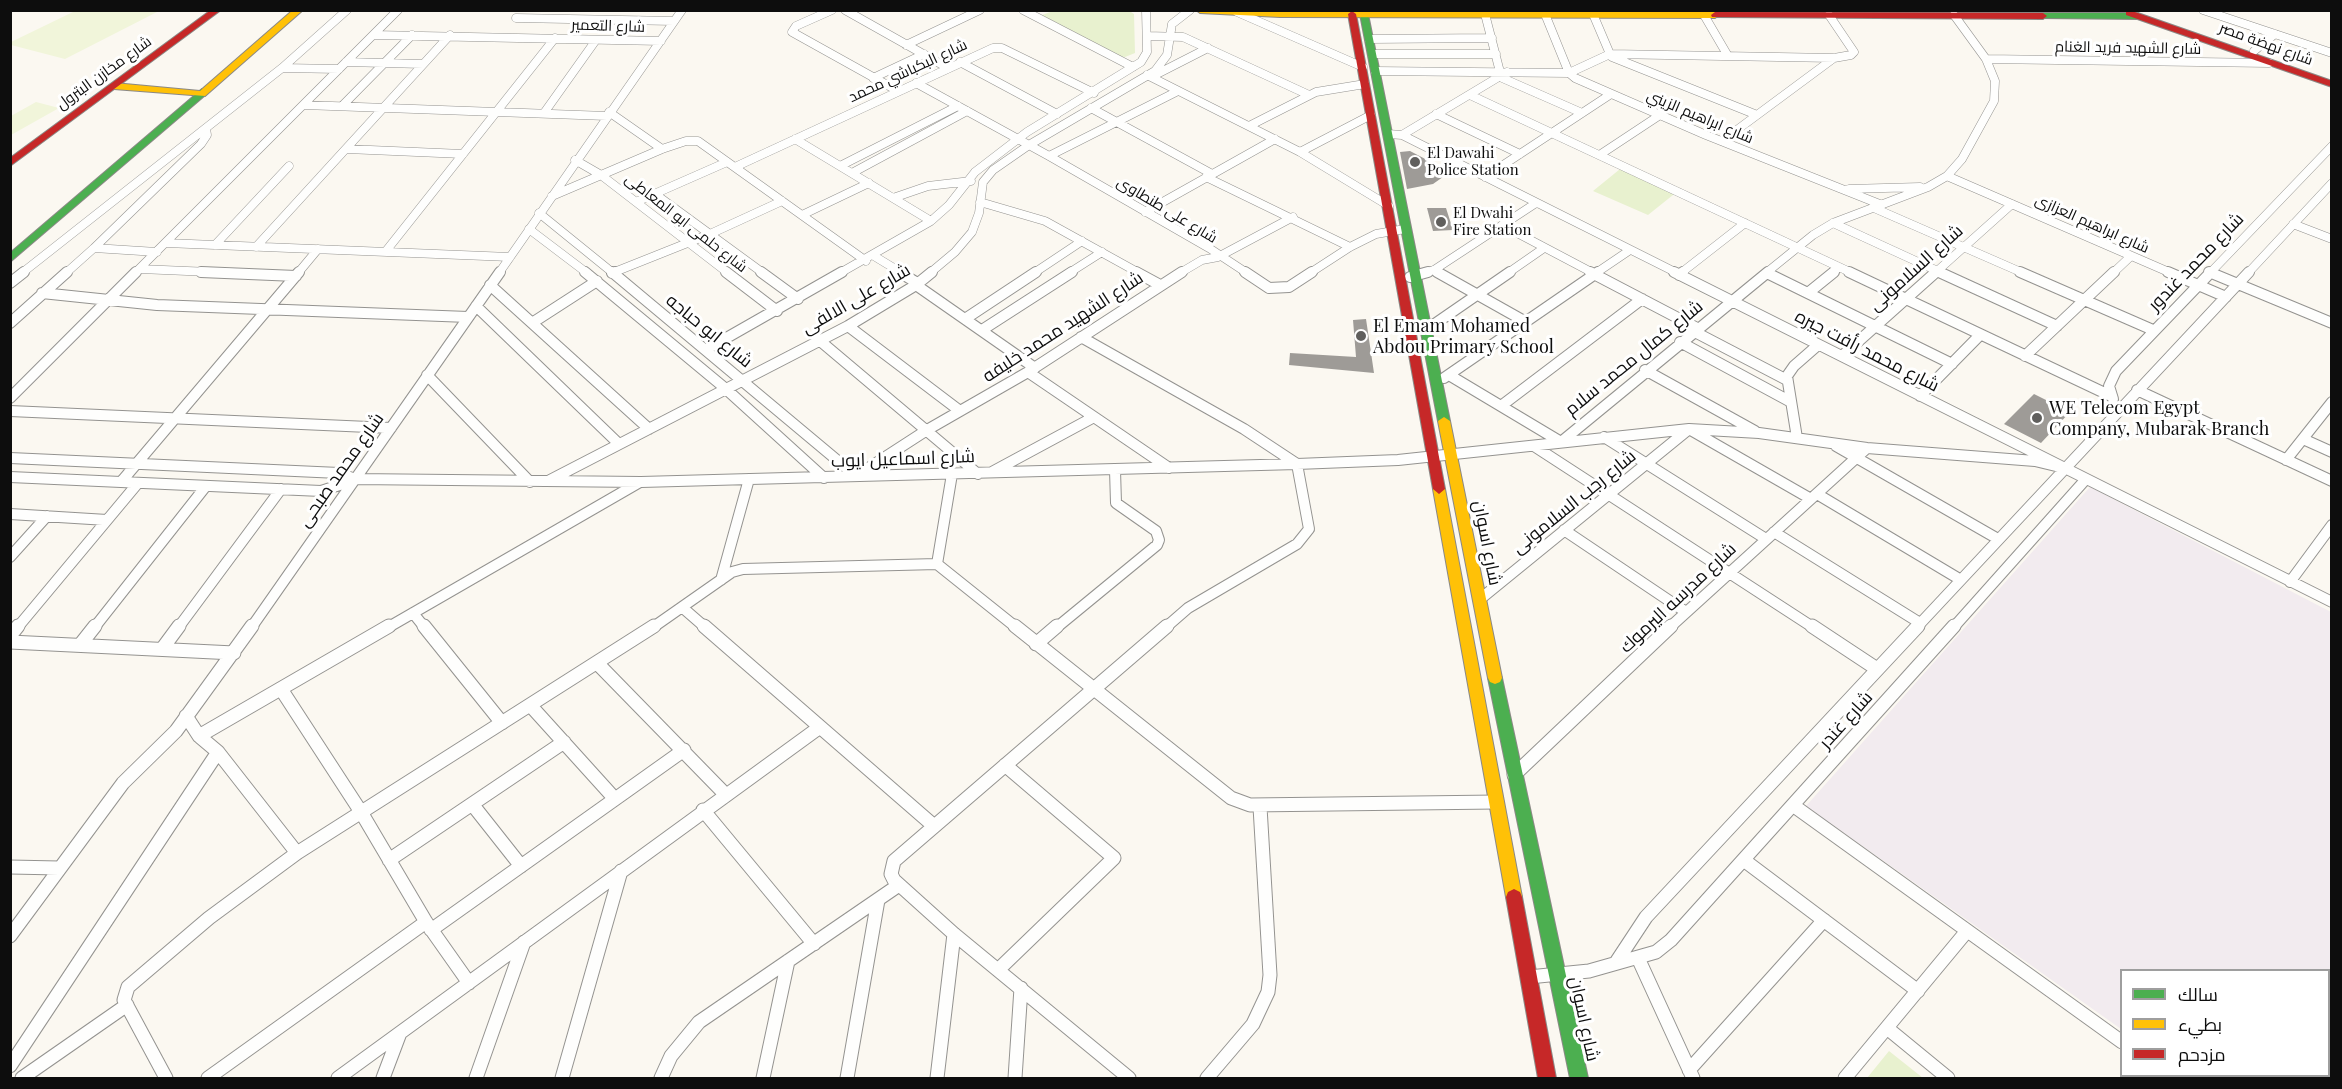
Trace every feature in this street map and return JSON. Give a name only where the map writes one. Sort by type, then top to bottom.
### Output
[{"type":"street","name":"شارع مخازن البترول","points":[[10,163],[217,10]]},
{"type":"street","points":[[10,259],[299,10]]},
{"type":"street","points":[[10,284],[282,68],[347,10]]},
{"type":"street","points":[[10,398],[398,10]]},
{"type":"street","points":[[501,35],[522,10]]},
{"type":"street","name":"شارع محمد صبحى","points":[[10,936],[16,921],[123,783],[176,731],[234,653],[681,10]]},
{"type":"street","points":[[832,10],[796,26],[792,32],[898,91]]},
{"type":"street","points":[[845,10],[948,68]]},
{"type":"street","points":[[906,45],[980,10]]},
{"type":"street","points":[[1023,10],[1133,68]]},
{"type":"street","name":"شارع على الالفى","points":[[707,349],[870,258],[931,221],[949,205],[967,180],[1018,139],[1133,68],[1147,52],[1146,10]]},
{"type":"street","points":[[1149,76],[1165,61],[1172,24],[1190,10]]},
{"type":"street","points":[[1200,10],[1358,14],[2138,13]]},
{"type":"street","name":"شارع نهضة مصر","points":[[2122,10],[2138,13],[2331,78]]},
{"type":"street","points":[[2203,10],[2331,53]]},
{"type":"street","points":[[1235,11],[1369,69],[1502,74],[1569,73],[1608,54],[1847,57],[1854,52],[1829,15]]},
{"type":"street","name":"شارع نهضة مصر","points":[[2138,13],[2331,84]]},
{"type":"street","name":"شارع اسوان","points":[[1358,14],[1369,69],[1395,134],[1399,229],[1434,457],[1547,1078]]},
{"type":"street","name":"شارع اسوان","points":[[1358,14],[1369,39],[1372,54],[1365,84],[1389,206],[1399,229]]},
{"type":"street","points":[[1485,14],[1502,74],[1582,113]]},
{"type":"street","points":[[1545,14],[1569,73]]},
{"type":"street","points":[[1593,14],[1608,54],[1757,115]]},
{"type":"street","points":[[1704,15],[1728,56]]},
{"type":"street","points":[[1947,176],[1962,159],[1994,101],[1995,81],[1986,59],[1954,15]]},
{"type":"street","points":[[516,18],[674,21]]},
{"type":"street","name":"شارع التعمير","points":[[374,34],[501,35],[661,41]]},
{"type":"street","points":[[2254,51],[2275,34]]},
{"type":"street","points":[[342,106],[412,35]]},
{"type":"street","points":[[256,247],[450,35]]},
{"type":"street","points":[[1147,36],[1183,37],[1310,95]]},
{"type":"street","points":[[386,251],[555,38]]},
{"type":"street","points":[[1369,39],[1492,38]]},
{"type":"street","points":[[544,113],[596,40]]},
{"type":"street","name":"شارع البكباشي محمد","points":[[636,202],[795,139],[993,48],[1002,48],[1094,93]]},
{"type":"street","points":[[893,198],[928,186],[967,180],[983,182],[993,170],[1029,145],[1091,108],[1149,76],[1208,48]]},
{"type":"street","points":[[873,78],[924,54]]},
{"type":"street","points":[[1372,54],[1496,54]]},
{"type":"street","points":[[1722,141],[1834,58]]},
{"type":"street","name":"شارع الشهيد فريد الغنام","points":[[1986,59],[2269,63]]},
{"type":"street","points":[[346,62],[423,64]]},
{"type":"street","points":[[960,62],[1057,114]]},
{"type":"street","points":[[282,68],[339,69]]},
{"type":"street","name":"شارع ابراهيم الزيني","points":[[1569,73],[1660,115],[1843,189],[1964,247],[2153,330]]},
{"type":"street","points":[[1395,134],[1436,114],[1502,74]]},
{"type":"street","points":[[1149,76],[1300,152],[1389,206]]},
{"type":"street","name":"شارع على طنطاوى","points":[[916,83],[1209,248],[1218,257],[1264,286],[1280,290],[1289,287],[1350,247],[1376,234],[1399,229]]},
{"type":"street","points":[[1249,126],[1310,95],[1365,84]]},
{"type":"street","points":[[114,86],[202,94]]},
{"type":"street","points":[[1049,156],[1178,91]]},
{"type":"street","points":[[1470,94],[1601,153],[1745,224],[2111,396],[2121,409]]},
{"type":"street","points":[[1485,177],[1611,94]]},
{"type":"street","points":[[304,105],[608,114],[662,149]]},
{"type":"street","points":[[840,166],[958,106]]},
{"type":"street","points":[[1091,108],[1209,176],[1280,214],[1293,217],[1350,247]]},
{"type":"street","points":[[852,173],[967,111]]},
{"type":"street","points":[[1436,114],[1520,154]]},
{"type":"street","points":[[1300,152],[1371,115]]},
{"type":"street","points":[[1601,153],[1660,115]]},
{"type":"street","points":[[10,323],[94,248],[201,144],[207,135],[206,129]]},
{"type":"street","name":"شارع محمد رأفت جيره","points":[[1395,134],[2331,602]]},
{"type":"street","points":[[795,139],[931,221]]},
{"type":"street","points":[[1145,212],[1275,139]]},
{"type":"street","points":[[552,196],[662,149],[686,141],[698,141],[802,215],[918,285],[981,330],[1094,417],[1169,468]]},
{"type":"street","name":"شارع محمد غندور","points":[[2111,396],[2111,378],[2153,330],[2331,146]]},
{"type":"street","points":[[347,148],[463,153]]},
{"type":"street","name":"شارع حلمى ابو المعاطى","points":[[575,160],[601,175],[777,310]]},
{"type":"street","points":[[215,245],[289,166]]},
{"type":"street","name":"شارع كمال محمد سلام","points":[[1561,442],[1645,370],[1796,248],[1833,223],[1928,187],[1947,176]]},
{"type":"street","name":"شارع ابراهيم العزازى","points":[[1947,176],[2226,297]]},
{"type":"street","name":"شارع على الالفى","points":[[546,482],[848,326],[918,285],[964,243],[975,224],[983,182]]},
{"type":"street","points":[[802,215],[868,183]]},
{"type":"street","points":[[2064,468],[2331,183]]},
{"type":"street","points":[[1843,189],[1928,187]]},
{"type":"street","name":"شارع حلمى ابو المعاطى","points":[[655,194],[798,299]]},
{"type":"street","points":[[612,273],[687,241],[710,234],[782,201]]},
{"type":"street","points":[[980,202],[1033,216],[1160,285]]},
{"type":"street","points":[[1408,277],[1434,270],[1536,203]]},
{"type":"street","name":"شارع السلامونى","points":[[1842,356],[2012,204]]},
{"type":"street","name":"شارع ابو حباجه","points":[[539,213],[707,349],[856,476]]},
{"type":"street","name":"شارع الشهيد محمد خليفه","points":[[856,476],[927,430],[1031,370],[1202,260],[1218,257],[1293,217]]},
{"type":"street","points":[[1833,223],[2057,326]]},
{"type":"street","points":[[1679,275],[1745,224]]},
{"type":"street","points":[[2293,224],[2331,239]]},
{"type":"street","points":[[1502,225],[1642,299],[1787,380]]},
{"type":"street","name":"شارع ابو حباجه","points":[[529,229],[597,281],[726,389],[824,478]]},
{"type":"street","points":[[965,319],[1082,241]]},
{"type":"street","points":[[166,243],[510,257]]},
{"type":"street","points":[[94,248],[157,252]]},
{"type":"street","points":[[1426,330],[1544,248]]},
{"type":"street","points":[[121,482],[318,249]]},
{"type":"street","points":[[1437,384],[1630,250]]},
{"type":"street","points":[[981,330],[1102,252]]},
{"type":"street","points":[[2025,356],[2131,256]]},
{"type":"street","points":[[1808,293],[1838,268]]},
{"type":"street","points":[[140,269],[296,276]]},
{"type":"street","points":[[1434,270],[1526,322]]},
{"type":"street","points":[[2209,272],[2331,323]]},
{"type":"street","points":[[1767,273],[1952,364]]},
{"type":"street","name":"شارع اسوان","points":[[1408,277],[1426,330],[1514,775],[1579,1078]]},
{"type":"street","points":[[532,323],[597,281]]},
{"type":"street","points":[[490,285],[649,429]]},
{"type":"street","points":[[42,293],[157,305],[468,318]]},
{"type":"street","points":[[1501,406],[1642,299]]},
{"type":"street","points":[[476,306],[619,444]]},
{"type":"street","points":[[848,326],[960,411]]},
{"type":"street","points":[[1920,396],[1980,335]]},
{"type":"street","points":[[1081,337],[1244,429],[1297,464],[1309,529],[1305,537],[1194,603],[894,861],[891,874],[899,885],[954,934],[1129,1078]]},
{"type":"street","points":[[819,340],[984,474],[1094,417]]},
{"type":"street","points":[[1680,342],[1791,402]]},
{"type":"street","points":[[1797,438],[1787,380],[1789,371],[1818,345]]},
{"type":"street","points":[[1645,370],[1759,434]]},
{"type":"street","points":[[427,375],[530,482]]},
{"type":"street","points":[[1449,375],[1561,442]]},
{"type":"street","points":[[2137,390],[2331,481]]},
{"type":"street","points":[[2286,460],[2331,402]]},
{"type":"street","points":[[10,411],[391,428]]},
{"type":"street","points":[[1689,429],[1814,496],[1960,580]]},
{"type":"street","name":"شارع اسماعيل ايوب","points":[[355,479],[641,482],[1297,464],[1434,457],[1689,429],[1797,438],[1867,448],[2036,461],[2064,468]]},
{"type":"street","name":"شارع رجب السلامونى","points":[[1479,600],[1689,429]]},
{"type":"street","points":[[1604,437],[1646,464],[1920,623]]},
{"type":"street","points":[[2302,439],[2331,452]]},
{"type":"street","points":[[1831,443],[1998,539]]},
{"type":"street","points":[[1534,446],[1877,669]]},
{"type":"street","name":"شارع مدرسه اليرموك","points":[[1514,775],[1686,612],[1867,448]]},
{"type":"street","points":[[10,458],[339,473],[355,479]]},
{"type":"street","name":"شارع غندر","points":[[1617,961],[1646,917],[2064,468]]},
{"type":"street","points":[[1035,644],[1157,545],[1159,535],[1156,531],[1116,503],[1115,470]]},
{"type":"street","points":[[937,564],[952,474]]},
{"type":"street","points":[[10,477],[321,491],[355,479]]},
{"type":"street","points":[[721,580],[749,479]]},
{"type":"street","name":"شارع غندر","points":[[1529,977],[1589,971],[1617,961],[1656,952],[1671,940],[1745,861],[2086,479]]},
{"type":"street","points":[[199,736],[641,482]]},
{"type":"street","points":[[10,636],[138,483]]},
{"type":"street","points":[[80,645],[206,486]]},
{"type":"street","points":[[162,649],[281,489]]},
{"type":"street","points":[[10,514],[107,520]]},
{"type":"street","points":[[10,557],[47,516]]},
{"type":"street","points":[[2290,582],[2331,525]]},
{"type":"street","points":[[1564,530],[1686,612]]},
{"type":"street","points":[[166,1078],[127,1005],[124,993],[128,987],[209,918],[297,853],[683,608],[732,572],[753,568],[937,564],[1231,798],[1260,807],[1497,802]]},
{"type":"street","points":[[683,608],[934,826]]},
{"type":"street","points":[[413,613],[502,723]]},
{"type":"street","points":[[10,642],[234,653]]},
{"type":"street","points":[[597,663],[725,794]]},
{"type":"street","points":[[281,689],[361,812],[429,926],[469,983]]},
{"type":"street","points":[[530,705],[615,799]]},
{"type":"street","points":[[186,716],[199,736],[218,752],[297,853]]},
{"type":"street","points":[[338,1078],[820,727]]},
{"type":"street","points":[[389,860],[564,742]]},
{"type":"street","points":[[208,1078],[429,926],[521,866],[684,750]]},
{"type":"street","points":[[10,1066],[218,752]]},
{"type":"street","points":[[999,969],[1114,858],[1005,765]]},
{"type":"street","points":[[472,804],[521,866]]},
{"type":"street","points":[[1794,806],[2120,1041]]},
{"type":"street","points":[[1207,1078],[1253,1024],[1268,992],[1270,975],[1260,807]]},
{"type":"street","points":[[703,810],[814,944]]},
{"type":"street","points":[[1745,861],[1918,991]]},
{"type":"street","points":[[10,867],[59,868]]},
{"type":"street","points":[[562,1078],[621,871]]},
{"type":"street","points":[[661,1078],[671,1056],[699,1022],[899,885]]},
{"type":"street","points":[[847,1078],[878,900]]},
{"type":"street","points":[[1638,958],[1691,1074],[1824,920]]},
{"type":"street","points":[[1845,1078],[1967,931]]},
{"type":"street","points":[[938,1078],[954,934]]},
{"type":"street","points":[[476,1078],[524,942]]},
{"type":"street","points":[[763,1078],[788,961]]},
{"type":"street","points":[[1015,1078],[1021,988]]},
{"type":"street","points":[[22,1078],[127,1005]]},
{"type":"street","points":[[1887,1028],[1948,1078]]},
{"type":"street","points":[[383,1078],[400,1033]]},
{"type":"shaded area","points":[[2090,487],[2331,612],[2332,976],[2330,980],[2330,969],[2120,969],[2120,1028],[1806,806]]},
{"type":"green space","points":[[1056,10],[1131,12],[1134,14],[1135,53],[1125,57],[1119,56],[1042,15]]},
{"type":"green space","points":[[75,11],[159,11],[65,59],[11,45],[11,42]]},
{"type":"green space","points":[[36,102],[59,108],[11,135],[11,116]]},
{"type":"green space","points":[[1625,165],[1678,191],[1648,215],[1593,191]]},
{"type":"green space","points":[[1889,1051],[1923,1078],[1867,1078]]},
{"type":"building","name":"El Dawahi Police Station","points":[[1410,151],[1450,172],[1433,184],[1407,189],[1400,152]]},
{"type":"building","name":"El Dwahi Fire Station","points":[[1427,208],[1446,208],[1453,230],[1433,231]]},
{"type":"building","name":"El Emam Mohamed Abdou Primary School","points":[[1366,319],[1374,373],[1289,365],[1290,353],[1356,357],[1353,320]]},
{"type":"building","name":"WE Telecom Egypt Company, Mubarak Branch","points":[[2034,394],[2070,412],[2041,443],[2004,424]]},
{"type":"traffic: fast","points":[[1364,14],[1444,421]]},
{"type":"traffic: fast","points":[[2043,16],[2138,16]]},
{"type":"traffic: fast","points":[[10,259],[205,91]]},
{"type":"traffic: fast","points":[[1495,678],[1579,1078]]},
{"type":"traffic: slow","points":[[205,91],[299,10]]},
{"type":"traffic: slow","points":[[1200,10],[1280,14],[1715,15]]},
{"type":"traffic: slow","points":[[114,86],[202,94]]},
{"type":"traffic: slow","points":[[1444,421],[1495,678]]},
{"type":"traffic: slow","points":[[1439,489],[1514,897]]},
{"type":"traffic: jam","points":[[10,163],[217,10]]},
{"type":"traffic: jam","points":[[2129,13],[2332,84]]},
{"type":"traffic: jam","points":[[1352,14],[1439,489]]},
{"type":"traffic: jam","points":[[1715,15],[2043,16]]},
{"type":"traffic: jam","points":[[1514,897],[1547,1078]]},
{"type":"place","name":"El Dawahi Police Station","points":[[1415,162]]},
{"type":"place","name":"El Dwahi Fire Station","points":[[1441,222]]},
{"type":"place","name":"El Emam Mohamed Abdou Primary School","points":[[1361,336]]},
{"type":"place","name":"WE Telecom Egypt Company, Mubarak Branch","points":[[2037,418]]}]
